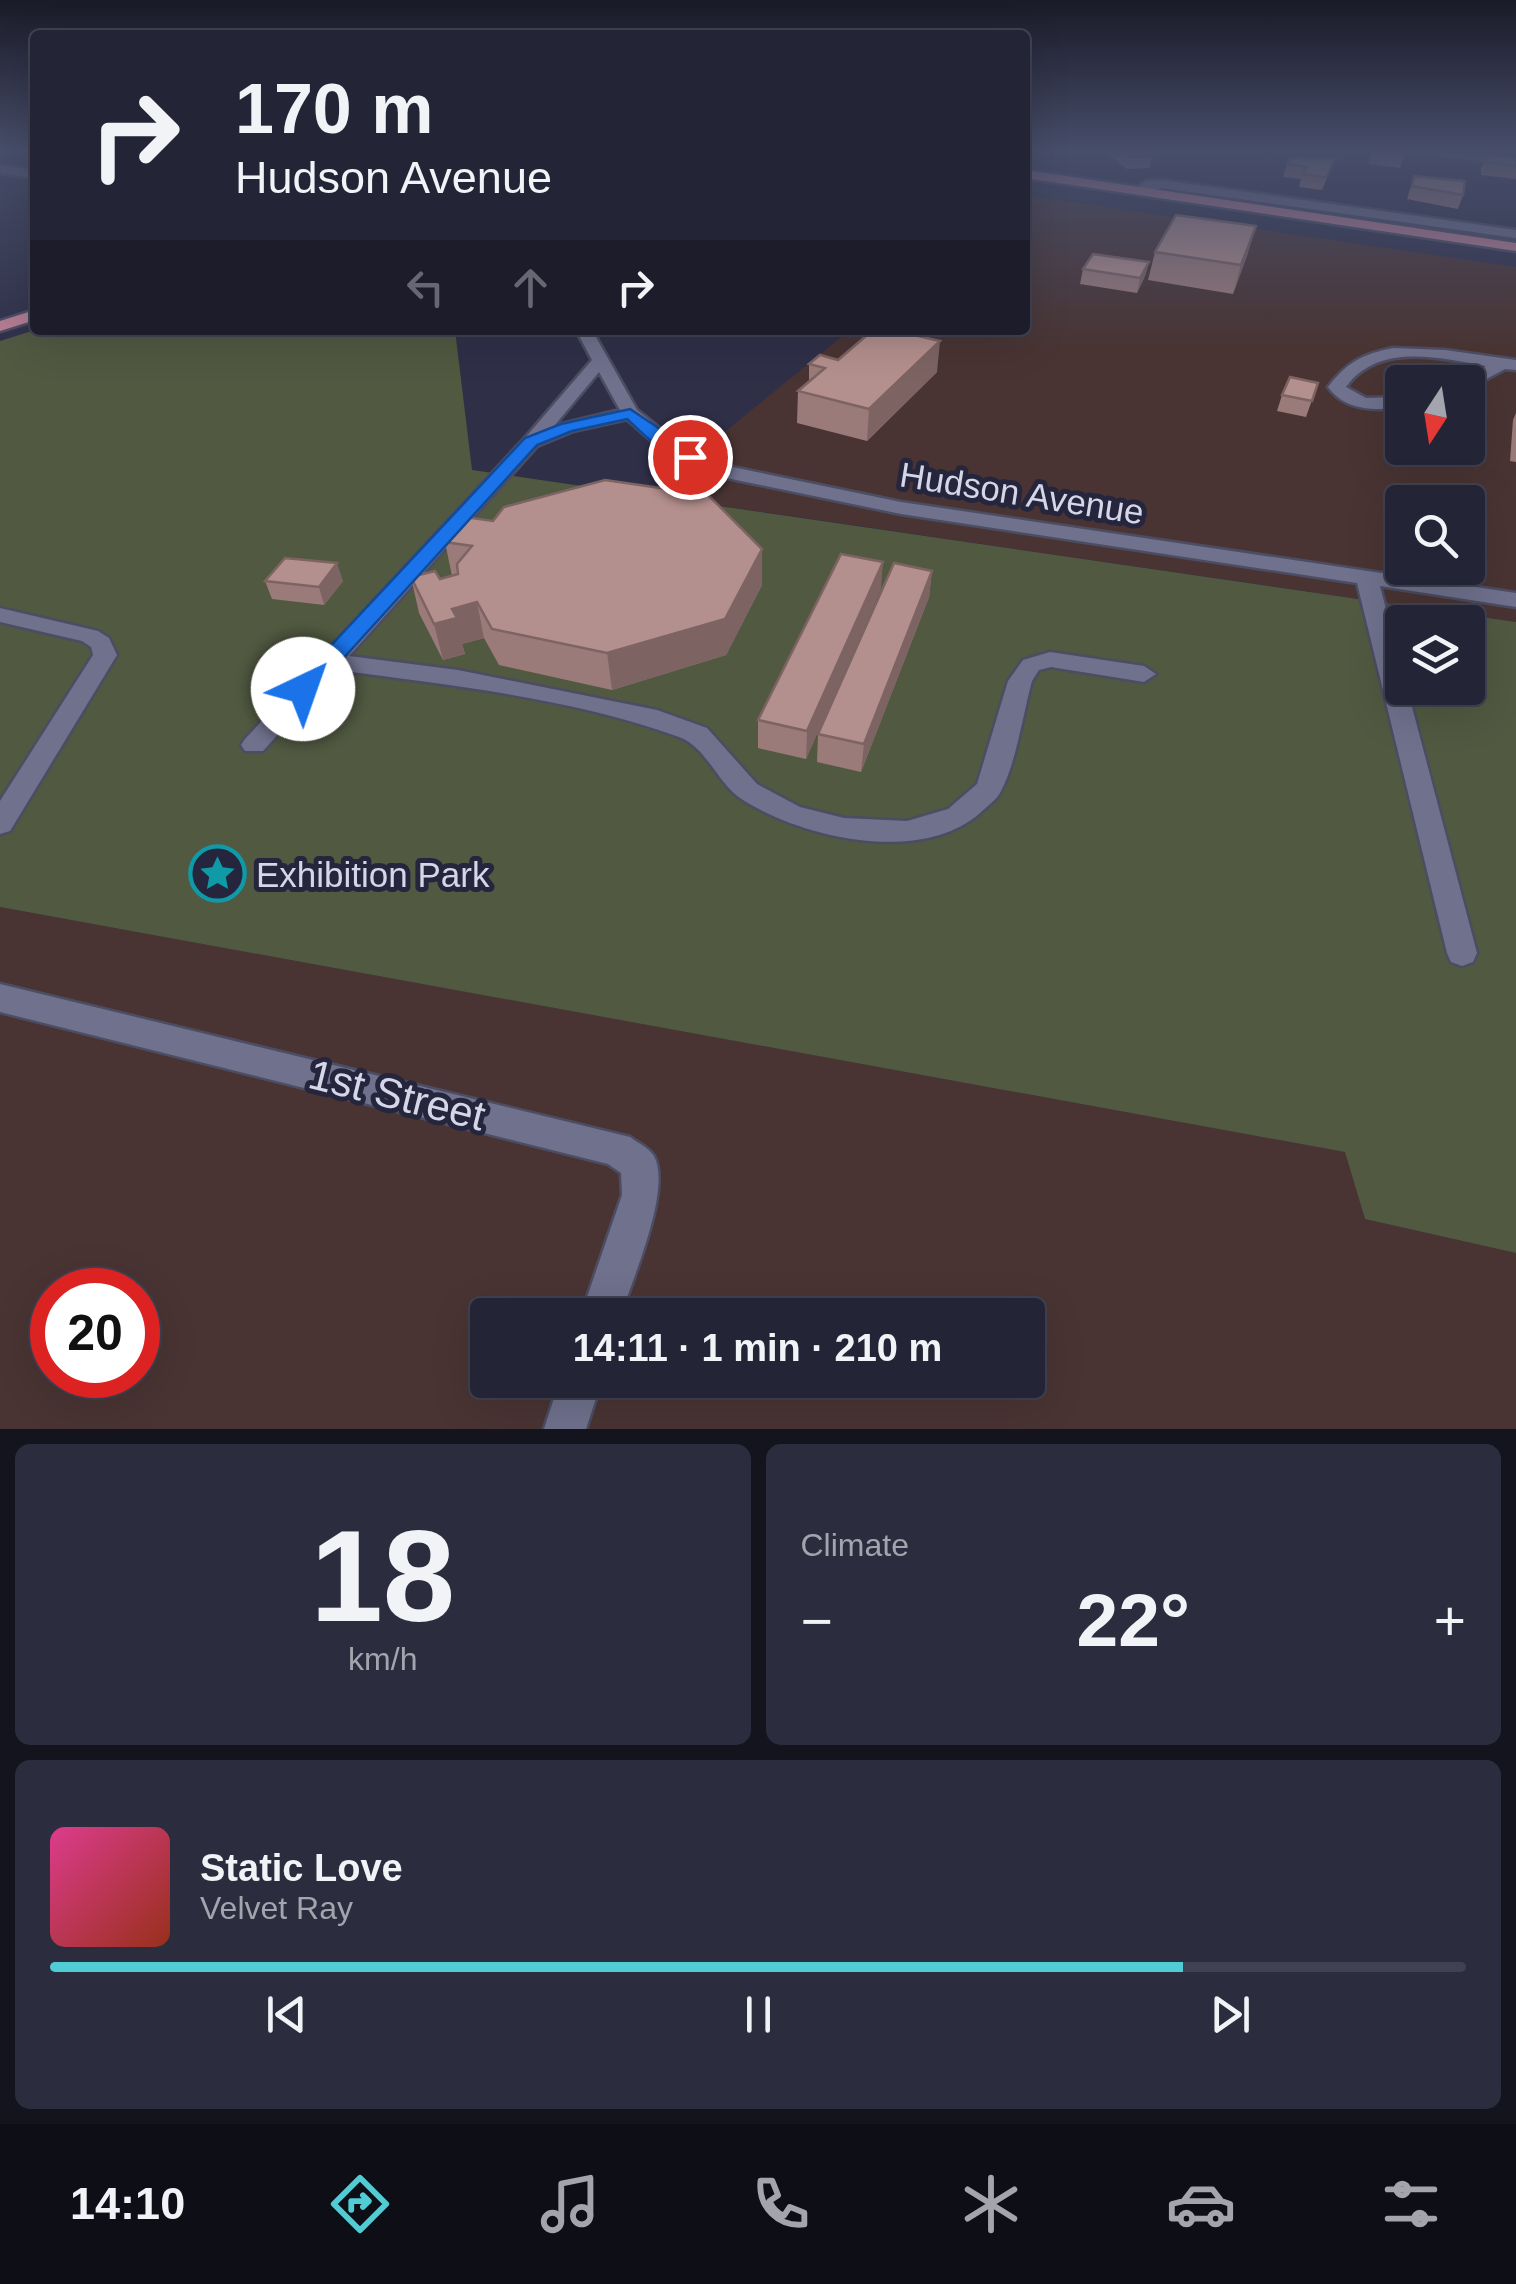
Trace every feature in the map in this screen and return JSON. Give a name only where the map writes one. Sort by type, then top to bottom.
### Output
[{"type":"main road","points":[[1315,217],[1516,247]]},
{"type":"main road","points":[[0,326],[30,316]]},
{"type":"street","points":[[1393,217],[1516,234]]},
{"type":"street","name":"Hudson Avenue","points":[[587,335],[630,414],[666,444],[712,469],[900,508],[1516,600]]},
{"type":"street","points":[[1385,402],[1344,397],[1336,387],[1343,373],[1364,362],[1411,350],[1508,364]]},
{"type":"street","points":[[254,745],[600,361]]},
{"type":"street","points":[[1485,376],[1508,364]]},
{"type":"street","points":[[531,442],[567,427],[630,414]]},
{"type":"street","points":[[1367,578],[1462,953]]},
{"type":"street","points":[[0,615],[90,636],[101,643],[105,655],[0,824]]},
{"type":"street","points":[[328,661],[458,678],[648,716],[698,734],[748,791],[792,815],[844,828],[907,830],[958,818],[989,790],[1020,681],[1031,664],[1050,660],[1144,674]]},
{"type":"street","name":"1st Street","points":[[0,998],[617,1149],[638,1164],[640,1195],[607,1298]]},
{"type":"street","points":[[565,1429],[575,1398]]},
{"type":"shaded area","points":[[1030,217],[1173,217],[1516,267],[1516,622],[1485,617],[1485,605],[1400,605],[647,495],[844,335],[1030,335]]},
{"type":"shaded area","points":[[0,907],[1346,1152],[1365,1219],[1516,1253],[1516,1429],[0,1429]]},
{"type":"green space","points":[[30,332],[30,335],[456,335],[472,470],[1399,605],[1385,605],[1385,705],[1485,705],[1485,617],[1516,622],[1516,1253],[1365,1219],[1345,1152],[0,907],[0,341]]},
{"type":"building","points":[[1175,217],[1256,226],[1241,265],[1155,252]]},
{"type":"building","points":[[1093,254],[1149,262],[1140,278],[1083,269]]},
{"type":"building","points":[[867,335],[913,335],[940,341],[869,409],[798,391],[825,368],[809,364],[820,355],[838,360]]},
{"type":"building","points":[[1290,377],[1318,383],[1312,401],[1282,395]]},
{"type":"building","points":[[605,480],[708,495],[762,549],[725,619],[607,653],[492,629],[477,602],[452,609],[457,618],[434,624],[411,577],[435,571],[440,579],[458,574],[457,564],[472,546],[445,542],[465,517],[493,521],[504,507]]},
{"type":"building","points":[[841,554],[883,562],[807,731],[758,720]]},
{"type":"building","points":[[285,558],[337,563],[319,587],[265,581]]},
{"type":"building","points":[[894,563],[932,571],[864,744],[818,734]]},
{"type":"place","name":"Exhibition Park","points":[[217,874]]},
{"type":"route","points":[[303,689],[531,442],[567,427],[630,414],[666,444],[690,457]]}]
